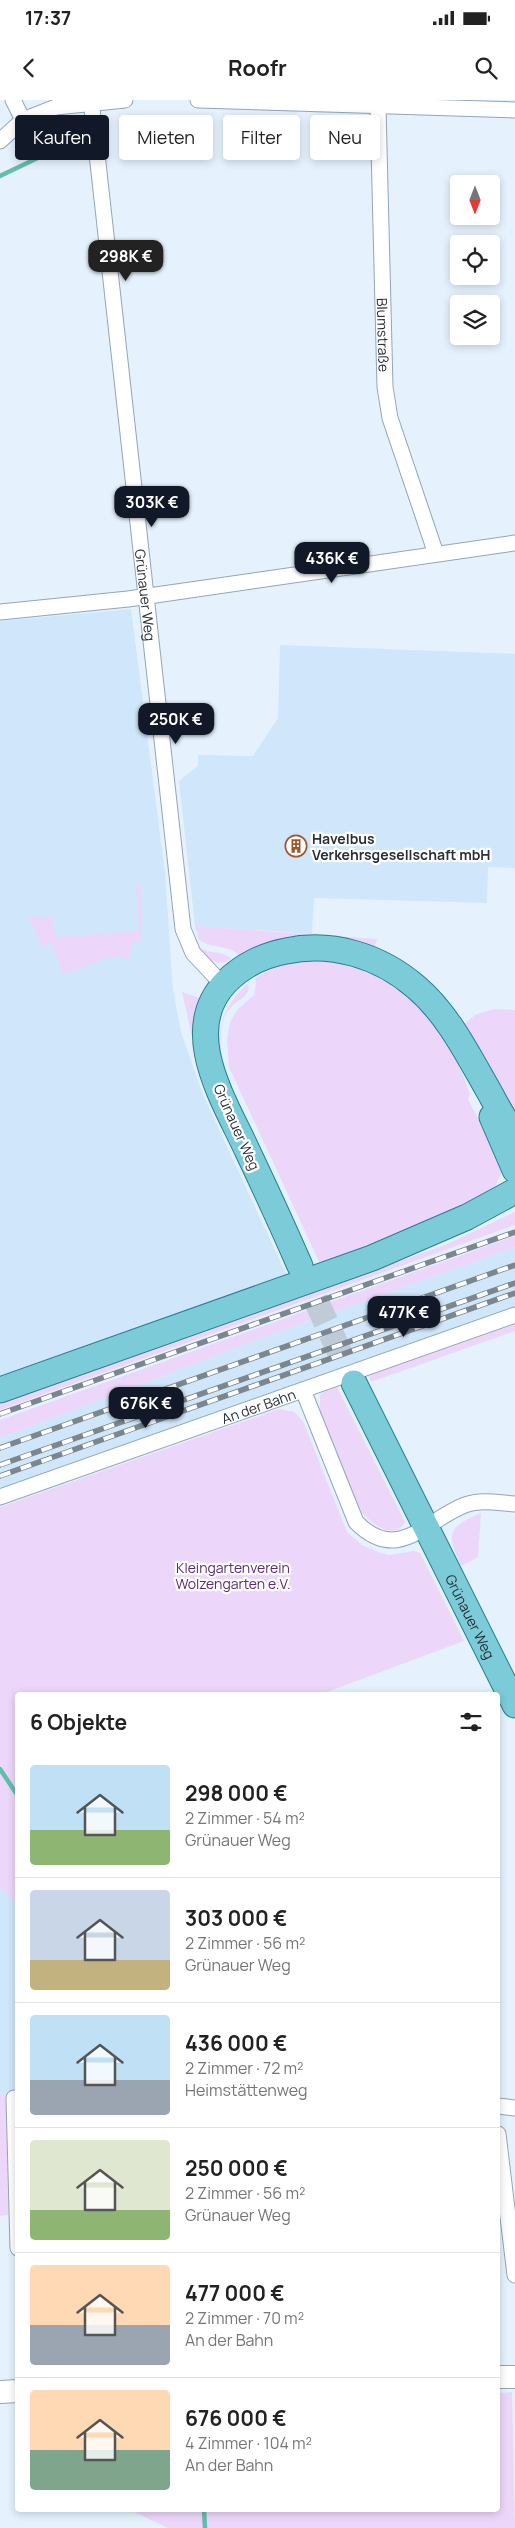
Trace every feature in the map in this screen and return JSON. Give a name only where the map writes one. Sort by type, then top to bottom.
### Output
[{"type":"main road","name":"Grünauer Weg","points":[[300,1266],[210,1067],[205,1046],[210,1006],[223,985],[242,968],[267,956],[283,951],[320,947],[355,953],[386,966],[416,987],[432,1002],[461,1044],[515,1133]]},
{"type":"main road","name":"Grünauer Weg","points":[[461,1044],[468,1067],[500,1131],[515,1170]]},
{"type":"main road","points":[[0,1390],[372,1258],[467,1217],[515,1191]]},
{"type":"main road","name":"Grünauer Weg","points":[[354,1383],[515,1705]]},
{"type":"street","points":[[13,100],[20,115]]},
{"type":"street","points":[[36,115],[56,107],[91,101],[125,100]]},
{"type":"street","points":[[198,100],[345,103],[378,107],[515,110]]},
{"type":"street","name":"Grünauer Weg","points":[[91,101],[183,929],[193,953],[223,985]]},
{"type":"street","name":"Blumstraße","points":[[378,107],[385,387],[390,418],[436,554]]},
{"type":"street","points":[[0,141],[15,127]]},
{"type":"street","points":[[0,612],[145,595],[515,543]]},
{"type":"street","name":"An der Bahn","points":[[0,1497],[515,1315]]},
{"type":"street","points":[[303,1390],[356,1522],[371,1535],[386,1539],[407,1537],[426,1528],[456,1509],[474,1502],[515,1504]]},
{"type":"street","points":[[14,2098],[15,2136]]},
{"type":"street","points":[[500,2106],[515,2108]]},
{"type":"street","points":[[500,2151],[515,2275]]},
{"type":"street","points":[[500,2377],[515,2377]]},
{"type":"street","points":[[0,2392],[15,2391]]},
{"type":"shaded area","points":[[131,609],[165,873],[173,989],[181,1032],[203,1095],[288,1278],[0,1380],[0,621]]},
{"type":"shaded area","points":[[280,645],[515,654],[515,868],[488,867],[487,903],[314,898],[312,934],[195,926],[179,781],[198,766],[198,755],[253,756],[278,718]]},
{"type":"shaded area","points":[[515,1247],[515,1309],[0,1491],[0,1438],[267,1336]]},
{"type":"shaded area","points":[[0,1888],[15,1900],[15,2097],[7,2098],[0,2094]]},
{"type":"green space","points":[[142,883],[142,939],[131,944],[129,962],[122,956],[110,957],[63,975],[51,942],[41,947],[29,916],[53,917],[55,937],[139,931],[136,884]]},
{"type":"green space","points":[[195,926],[377,939],[373,952],[254,948],[239,955],[229,949],[209,945],[199,940]]},
{"type":"green space","points":[[198,947],[231,958],[222,963],[213,961],[206,957]]},
{"type":"green space","points":[[325,958],[363,965],[415,997],[453,1050],[470,1094],[468,1099],[480,1122],[489,1125],[503,1169],[496,1185],[470,1204],[321,1266],[229,1067],[227,1040],[230,1022],[238,1009],[254,995],[255,978],[288,963]]},
{"type":"green space","points":[[247,984],[249,988],[246,994],[231,1007],[224,1019],[221,1042],[222,1064],[219,1042],[222,1021],[232,1001]]},
{"type":"green space","points":[[182,992],[200,998],[195,1019],[195,1050]]},
{"type":"green space","points":[[494,1009],[515,1010],[515,1118],[464,1024],[475,1015]]},
{"type":"green space","points":[[515,1212],[515,1225],[0,1410],[0,1402],[445,1245]]},
{"type":"green space","points":[[515,1236],[515,1247],[267,1336],[0,1438],[0,1420]]},
{"type":"green space","points":[[515,1324],[515,1331],[371,1382],[368,1375]]},
{"type":"green space","points":[[337,1387],[405,1522],[394,1531],[381,1528],[360,1510],[320,1415],[320,1395],[326,1390]]},
{"type":"green space","name":"Kleingartenverein Wolzengarten e.V.","points":[[279,1409],[294,1412],[303,1421],[347,1532],[362,1545],[378,1552],[389,1555],[414,1551],[420,1553],[464,1641],[327,1692],[15,1692],[15,1900],[0,1888],[0,1507]]},
{"type":"green space","points":[[481,1513],[478,1557],[461,1566],[453,1546],[453,1533],[461,1523]]},
{"type":"green space","points":[[0,2094],[7,2098],[8,2215],[0,2216]]},
{"type":"green space","points":[[512,2392],[515,2528],[168,2528],[134,2512],[500,2512],[500,2393]]},
{"type":"waterway","points":[[0,176],[33,160]]},
{"type":"waterway","points":[[0,1769],[15,1792]]},
{"type":"waterway","points":[[204,2512],[205,2528]]},
{"type":"tunnel","points":[[300,1266],[354,1383]]},
{"type":"railway","points":[[0,1414],[515,1232]]},
{"type":"railway","points":[[0,1448],[515,1265]]},
{"type":"railway","points":[[0,1465],[515,1283]]},
{"type":"railway","points":[[0,1476],[515,1293]]},
{"type":"place","name":"Havelbus Verkehrsgesellschaft mbH","points":[[296,846]]}]
